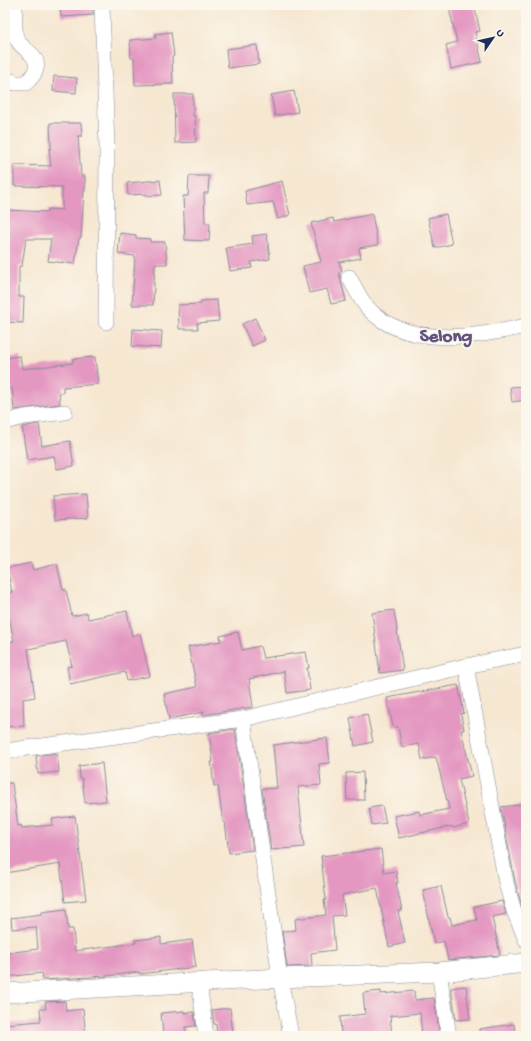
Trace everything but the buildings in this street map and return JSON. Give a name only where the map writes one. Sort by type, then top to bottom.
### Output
[{"type":"street","points":[[5,78],[15,83],[26,83],[33,78],[36,71],[36,63],[33,56],[20,45],[16,37],[15,5]]},
{"type":"street","points":[[102,5],[106,149],[106,322]]},
{"type":"street","points":[[349,277],[360,298],[374,314],[407,332],[435,336],[455,336],[493,333],[526,326]]},
{"type":"street","points":[[5,422],[24,417],[65,412]]},
{"type":"street","points":[[5,751],[243,719],[466,666],[526,654]]},
{"type":"street","points":[[466,666],[506,883],[514,911],[526,940]]},
{"type":"street","points":[[243,719],[280,978],[291,1036]]},
{"type":"street","points":[[5,993],[280,978],[439,972],[526,963]]},
{"type":"street","points":[[439,972],[449,1036]]},
{"type":"street","points":[[199,982],[206,1036]]},
{"type":"district","name":"Selong","points":[[446,337]]}]
